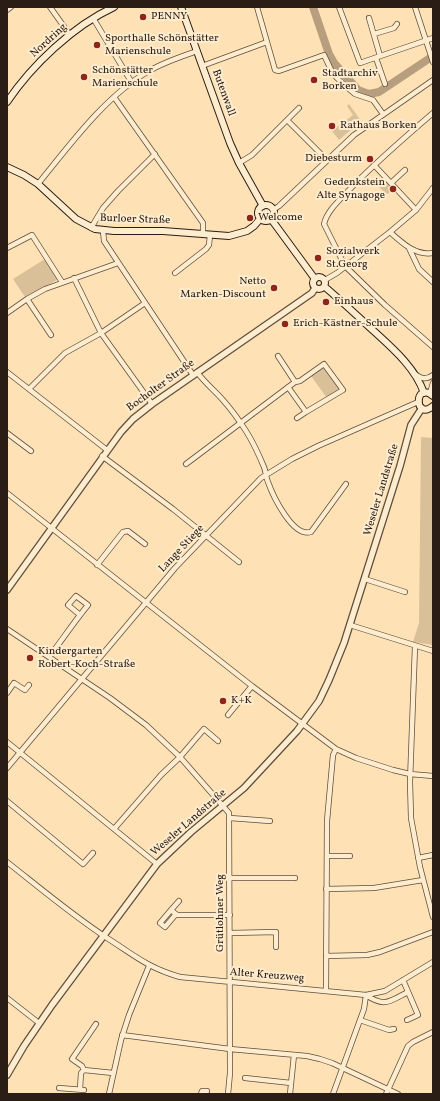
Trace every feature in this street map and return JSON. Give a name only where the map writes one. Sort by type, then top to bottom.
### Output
[{"type":"main road","name":"Nordring","points":[[7,102],[27,75],[70,35],[93,18],[114,7]]},
{"type":"main road","name":"Butenwall","points":[[181,7],[239,163],[263,206]]},
{"type":"main road","name":"Burloer Straße","points":[[7,167],[38,184],[76,219],[91,228],[104,231],[162,231],[229,236],[239,234],[254,226],[260,219]]},
{"type":"main road","points":[[269,206],[273,210],[271,219],[265,221],[260,219],[258,212],[260,207],[269,206]]},
{"type":"main road","points":[[271,219],[315,279]]},
{"type":"main road","points":[[315,279],[320,277],[325,284],[411,369],[429,394],[419,396],[418,402],[422,408],[428,409],[433,406]]},
{"type":"main road","points":[[315,279],[313,285],[315,288],[320,290],[325,284]]},
{"type":"street","points":[[7,10],[11,7]]},
{"type":"street","points":[[50,7],[70,35]]},
{"type":"street","points":[[257,7],[275,70],[279,71],[324,55],[333,74],[354,94],[373,100],[383,114]]},
{"type":"street","points":[[339,7],[360,63],[433,38]]},
{"type":"street","points":[[414,7],[433,62]]},
{"type":"street","points":[[93,18],[132,83]]},
{"type":"street","points":[[369,18],[385,84]]},
{"type":"street","points":[[374,34],[394,28],[397,24]]},
{"type":"street","points":[[202,66],[267,42]]},
{"type":"street","points":[[38,184],[94,118],[114,97],[147,72],[164,63],[197,51]]},
{"type":"street","points":[[273,210],[354,135],[433,80]]},
{"type":"street","points":[[114,97],[203,223],[203,234]]},
{"type":"street","points":[[239,163],[252,155],[288,121],[299,108]]},
{"type":"street","points":[[433,113],[374,165],[338,201],[325,220],[324,224],[346,266],[385,305],[433,347]]},
{"type":"street","points":[[288,121],[327,160]]},
{"type":"street","points":[[91,228],[103,208],[155,154]]},
{"type":"street","points":[[374,165],[416,210]]},
{"type":"street","points":[[391,183],[405,170]]},
{"type":"street","points":[[325,284],[416,210],[433,188]]},
{"type":"street","points":[[104,231],[104,241],[145,303],[195,373],[224,401],[240,422],[253,443],[275,499],[292,524],[303,532],[311,532],[346,484]]},
{"type":"street","points":[[390,232],[409,248],[419,252],[433,254]]},
{"type":"street","points":[[8,246],[32,235],[62,282]]},
{"type":"street","points":[[175,273],[206,249],[209,245],[210,235]]},
{"type":"street","points":[[409,248],[419,269],[433,282]]},
{"type":"street","points":[[7,313],[27,299],[62,282],[118,263]]},
{"type":"street","points":[[74,278],[101,333],[152,404]]},
{"type":"street","name":"Bocholter Straße","points":[[7,590],[50,528],[126,425],[152,404],[312,292],[315,288]]},
{"type":"street","points":[[27,299],[52,335]]},
{"type":"street","points":[[29,389],[65,354],[101,333],[145,303]]},
{"type":"street","points":[[278,356],[295,382]]},
{"type":"street","points":[[186,464],[288,387],[295,382],[300,381],[324,364],[343,390],[297,418]]},
{"type":"street","points":[[7,372],[107,450]]},
{"type":"street","points":[[415,374],[424,379],[433,375]]},
{"type":"street","points":[[429,394],[433,383]]},
{"type":"street","points":[[288,387],[306,412]]},
{"type":"street","name":"Lange Stiege","points":[[7,768],[175,568],[266,474],[318,446],[418,402]]},
{"type":"street","name":"Weseler Landstraße","points":[[7,1075],[39,1023],[156,864],[191,832],[244,788],[302,724],[319,700],[329,680],[350,625],[400,466],[411,425],[422,408]]},
{"type":"street","points":[[7,433],[31,451]]},
{"type":"street","points":[[102,456],[239,562]]},
{"type":"street","points":[[7,493],[252,686],[336,749],[356,758],[410,774],[433,776]]},
{"type":"street","points":[[97,565],[123,532],[128,531],[145,544]]},
{"type":"street","points":[[365,579],[405,592]]},
{"type":"street","points":[[49,658],[80,615]]},
{"type":"street","points":[[350,625],[433,651]]},
{"type":"street","name":"Grütlohner Weg","points":[[7,629],[82,679],[146,725],[180,757],[230,813],[230,1073],[228,1094]]},
{"type":"street","points":[[415,646],[410,774],[411,818],[418,858],[433,917]]},
{"type":"street","points":[[7,693],[14,683],[25,690],[29,684]]},
{"type":"street","points":[[228,715],[252,686]]},
{"type":"street","points":[[114,829],[204,729],[218,741]]},
{"type":"street","points":[[7,742],[156,864]]},
{"type":"street","points":[[326,991],[327,815],[333,755],[336,749]]},
{"type":"street","points":[[7,801],[83,864],[93,853]]},
{"type":"street","points":[[230,818],[270,821]]},
{"type":"street","points":[[418,858],[433,855]]},
{"type":"street","points":[[326,856],[350,856]]},
{"type":"street","name":"Alter Kreuzweg","points":[[7,862],[57,902],[149,966],[180,977],[366,995],[385,990],[433,962]]},
{"type":"street","points":[[230,878],[295,878]]},
{"type":"street","points":[[326,889],[374,888],[423,880]]},
{"type":"street","points":[[176,914],[165,927],[160,923],[179,901]]},
{"type":"street","points":[[171,910],[176,914],[230,915]]},
{"type":"street","points":[[230,933],[276,932],[276,946]]},
{"type":"street","points":[[326,956],[366,955],[380,952],[433,932]]},
{"type":"street","points":[[109,1094],[122,1035],[149,966]]},
{"type":"street","points":[[403,980],[418,1015],[407,1020]]},
{"type":"street","points":[[333,1094],[366,1002],[366,995],[380,1003],[387,1002],[408,992]]},
{"type":"street","points":[[7,998],[39,1023]]},
{"type":"street","points":[[360,1020],[389,1030],[394,1030]]},
{"type":"street","points":[[84,1070],[82,1066],[72,1059],[96,1024]]},
{"type":"street","points":[[387,1092],[408,1046],[433,1032]]},
{"type":"street","points":[[122,1035],[230,1049],[294,1054],[320,1059],[342,1068],[387,1092],[398,1094]]},
{"type":"street","points":[[290,1094],[294,1054]]},
{"type":"street","points":[[84,1070],[113,1073]]},
{"type":"street","points":[[59,1088],[82,1090],[81,1073],[84,1070]]},
{"type":"street","points":[[245,1078],[291,1083]]},
{"type":"street","points":[[201,1094],[202,1091],[207,1092]]},
{"type":"shaded area","points":[[349,104],[361,121],[339,140],[332,131],[353,115],[347,106]]},
{"type":"shaded area","points":[[385,180],[393,188],[388,194],[379,187]]},
{"type":"shaded area","points":[[45,259],[57,280],[25,297],[13,279]]},
{"type":"shaded area","points":[[321,368],[327,369],[339,388],[327,398],[311,376]]},
{"type":"shaded area","points":[[421,437],[433,438],[433,645],[413,642],[419,623]]},
{"type":"waterway","points":[[313,7],[329,54],[334,63],[358,90],[369,94],[379,92],[433,56]]},
{"type":"place","name":"PENNY","points":[[143,17]]},
{"type":"place","name":"Sporthalle Schönstätter Marienschule","points":[[97,45]]},
{"type":"place","name":"Schönstätter Marienschule","points":[[84,77]]},
{"type":"place","name":"Stadtarchiv Borken","points":[[314,80]]},
{"type":"place","name":"Rathaus Borken","points":[[332,126]]},
{"type":"place","name":"Diebesturm","points":[[370,159]]},
{"type":"place","name":"Gedenkstein Alte Synagoge","points":[[393,189]]},
{"type":"place","name":"Welcome","points":[[250,218]]},
{"type":"place","name":"Sozialwerk St.Georg","points":[[318,258]]},
{"type":"place","name":"Netto Marken-Discount","points":[[274,288]]},
{"type":"place","name":"Einhaus","points":[[326,302]]},
{"type":"place","name":"Erich-Kästner-Schule","points":[[285,324]]},
{"type":"place","name":"Kindergarten Robert-Koch-Straße","points":[[30,658]]},
{"type":"place","name":"K+K","points":[[223,701]]}]
